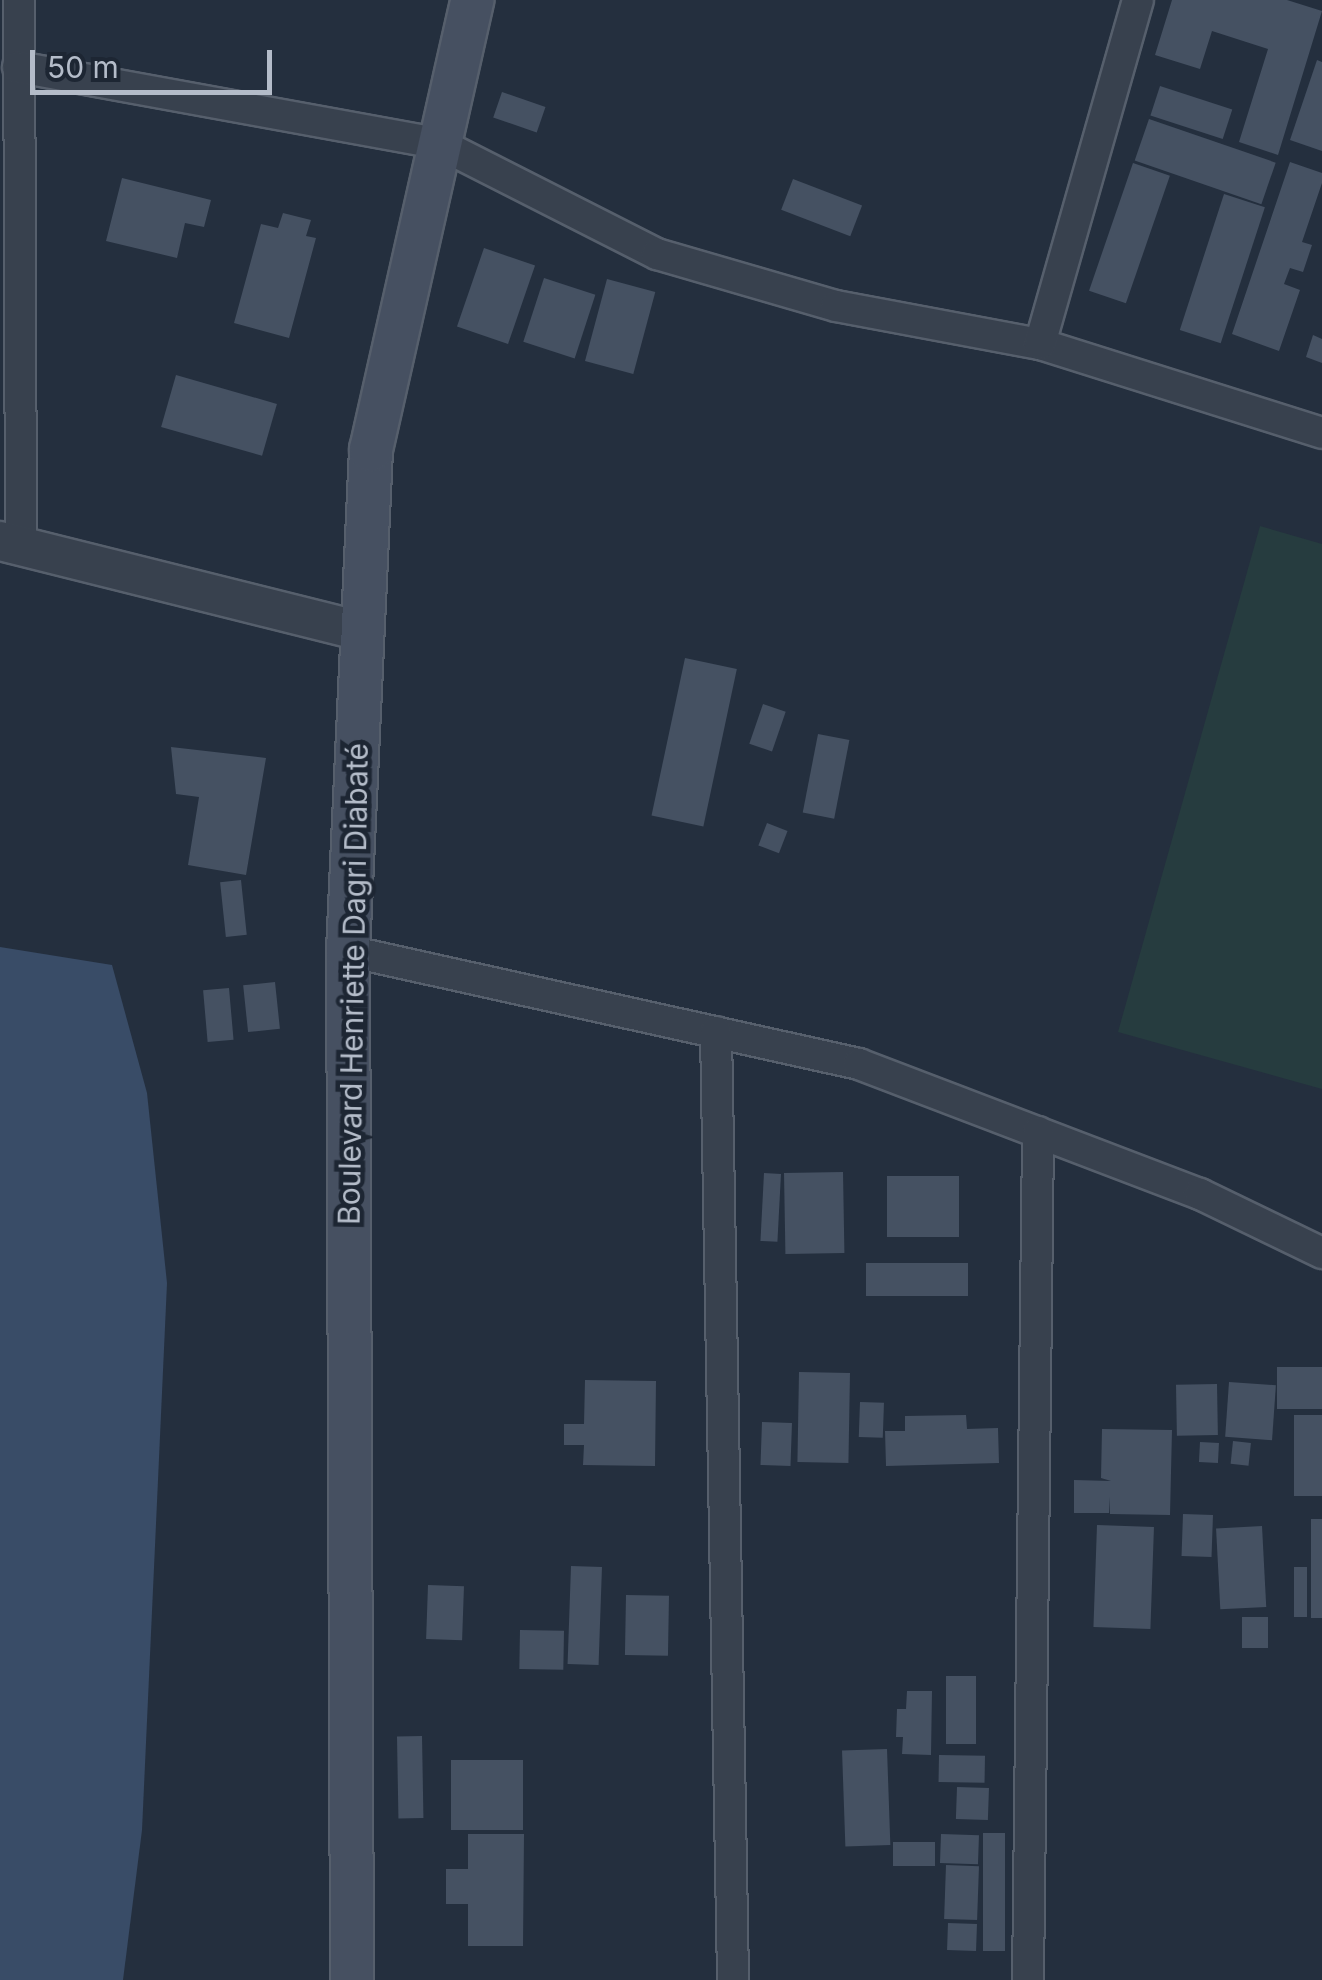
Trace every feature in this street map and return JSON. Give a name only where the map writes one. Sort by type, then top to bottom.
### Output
[{"type":"main road","name":"Boulevard Henriette Dagri Diabaté","points":[[352,1980],[348,950],[371,450],[472,0]]},
{"type":"street","points":[[19,0],[10,544],[362,631]]},
{"type":"street","points":[[1040,344],[1138,0]]},
{"type":"street","points":[[18,67],[438,143],[656,254],[836,306],[1040,344],[1322,433]]},
{"type":"street","points":[[348,950],[860,1064],[1200,1194],[1322,1253]]},
{"type":"street","points":[[716,1032],[733,1980]]},
{"type":"street","points":[[1028,1980],[1038,1132]]},
{"type":"green space","points":[[1260,526],[1322,544],[1322,1089],[1118,1032]]},
{"type":"water","points":[[0,947],[112,965],[147,1093],[167,1283],[142,1830],[123,1980],[0,1980]]},
{"type":"building","points":[[1172,0],[1287,0],[1322,11],[1278,155],[1239,142],[1268,49],[1212,31],[1200,69],[1155,55]]},
{"type":"building","points":[[1317,60],[1322,62],[1322,151],[1290,140]]},
{"type":"building","points":[[1160,86],[1232,109],[1223,139],[1150,115]]},
{"type":"building","points":[[502,92],[545,107],[537,133],[493,118]]},
{"type":"building","points":[[1149,119],[1276,163],[1261,204],[1135,161]]},
{"type":"building","points":[[1290,162],[1322,173],[1322,183],[1302,242],[1312,245],[1303,272],[1290,268],[1284,284],[1300,290],[1279,351],[1232,334]]},
{"type":"building","points":[[1133,163],[1170,176],[1126,303],[1089,291]]},
{"type":"building","points":[[122,178],[211,200],[204,227],[185,223],[177,258],[106,241]]},
{"type":"building","points":[[793,179],[862,206],[850,236],[781,210]]},
{"type":"building","points":[[1224,194],[1265,207],[1221,343],[1180,330]]},
{"type":"building","points":[[283,213],[311,220],[306,236],[316,238],[289,338],[234,323],[261,224],[278,228]]},
{"type":"building","points":[[484,248],[535,266],[508,344],[457,326]]},
{"type":"building","points":[[544,278],[595,295],[575,358],[523,342]]},
{"type":"building","points":[[607,279],[655,292],[633,374],[585,361]]},
{"type":"building","points":[[1313,335],[1322,339],[1322,363],[1306,357]]},
{"type":"building","points":[[176,375],[277,404],[262,456],[161,427]]},
{"type":"building","points":[[685,658],[737,669],[703,827],[652,815]]},
{"type":"building","points":[[763,704],[786,712],[772,752],[749,744]]},
{"type":"building","points":[[818,734],[849,740],[834,819],[803,813]]},
{"type":"building","points":[[171,747],[266,758],[246,875],[188,865],[199,797],[176,794]]},
{"type":"building","points":[[767,823],[788,831],[779,853],[758,845]]},
{"type":"building","points":[[241,880],[247,935],[226,937],[220,882]]},
{"type":"building","points":[[275,982],[280,1029],[248,1032],[243,985]]},
{"type":"building","points":[[229,988],[234,1040],[208,1042],[203,990]]},
{"type":"building","points":[[843,1172],[844,1253],[785,1254],[784,1173]]},
{"type":"building","points":[[764,1173],[781,1174],[777,1242],[760,1241]]},
{"type":"building","points":[[887,1176],[959,1176],[959,1237],[887,1237]]},
{"type":"building","points":[[866,1263],[968,1263],[968,1296],[866,1296]]},
{"type":"building","points":[[1277,1367],[1322,1367],[1322,1409],[1277,1409]]},
{"type":"building","points":[[799,1372],[850,1373],[848,1463],[797,1462]]},
{"type":"building","points":[[585,1380],[656,1381],[655,1466],[583,1465],[584,1445],[564,1445],[564,1424],[584,1424]]},
{"type":"building","points":[[1229,1382],[1276,1385],[1272,1440],[1225,1437]]},
{"type":"building","points":[[1217,1384],[1218,1435],[1177,1436],[1176,1385]]},
{"type":"building","points":[[860,1402],[884,1403],[883,1438],[859,1437]]},
{"type":"building","points":[[966,1415],[967,1429],[998,1428],[999,1463],[886,1466],[885,1431],[905,1431],[905,1416]]},
{"type":"building","points":[[1294,1415],[1322,1415],[1322,1496],[1294,1496]]},
{"type":"building","points":[[762,1422],[792,1423],[790,1466],[760,1465]]},
{"type":"building","points":[[1102,1429],[1172,1430],[1170,1515],[1110,1514],[1109,1497],[1109,1513],[1074,1513],[1074,1480],[1111,1481],[1101,1478]]},
{"type":"building","points":[[1233,1441],[1251,1443],[1248,1466],[1231,1464]]},
{"type":"building","points":[[1200,1442],[1219,1443],[1218,1463],[1199,1462]]},
{"type":"building","points":[[1183,1514],[1213,1515],[1212,1557],[1182,1556]]},
{"type":"building","points":[[1311,1519],[1322,1519],[1322,1618],[1311,1618]]},
{"type":"building","points":[[1097,1525],[1154,1527],[1150,1629],[1093,1627]]},
{"type":"building","points":[[1262,1526],[1266,1607],[1220,1609],[1216,1528]]},
{"type":"building","points":[[571,1566],[602,1567],[599,1665],[568,1664]]},
{"type":"building","points":[[1294,1567],[1307,1567],[1307,1617],[1294,1617]]},
{"type":"building","points":[[428,1585],[464,1586],[462,1640],[426,1639]]},
{"type":"building","points":[[626,1595],[669,1596],[668,1656],[625,1655]]},
{"type":"building","points":[[1242,1617],[1268,1617],[1268,1648],[1242,1648]]},
{"type":"building","points":[[520,1630],[564,1631],[563,1670],[519,1669]]},
{"type":"building","points":[[946,1676],[976,1676],[976,1744],[946,1744]]},
{"type":"building","points":[[907,1691],[932,1691],[931,1755],[902,1754],[903,1737],[896,1737],[897,1709],[906,1709]]},
{"type":"building","points":[[397,1736],[422,1736],[423,1818],[398,1818]]},
{"type":"building","points":[[887,1749],[890,1845],[845,1847],[842,1751]]},
{"type":"building","points":[[939,1755],[985,1756],[985,1783],[939,1782]]},
{"type":"building","points":[[451,1760],[523,1760],[523,1830],[451,1830]]},
{"type":"building","points":[[957,1787],[989,1788],[988,1820],[956,1819]]},
{"type":"building","points":[[983,1833],[1005,1833],[1005,1951],[983,1951]]},
{"type":"building","points":[[468,1834],[524,1834],[523,1946],[468,1946],[468,1904],[446,1904],[446,1869],[468,1869]]},
{"type":"building","points":[[941,1834],[979,1835],[978,1864],[940,1863]]},
{"type":"building","points":[[893,1842],[935,1842],[935,1866],[893,1866]]},
{"type":"building","points":[[946,1865],[979,1866],[977,1920],[944,1919]]},
{"type":"building","points":[[948,1923],[977,1924],[976,1951],[947,1950]]}]
